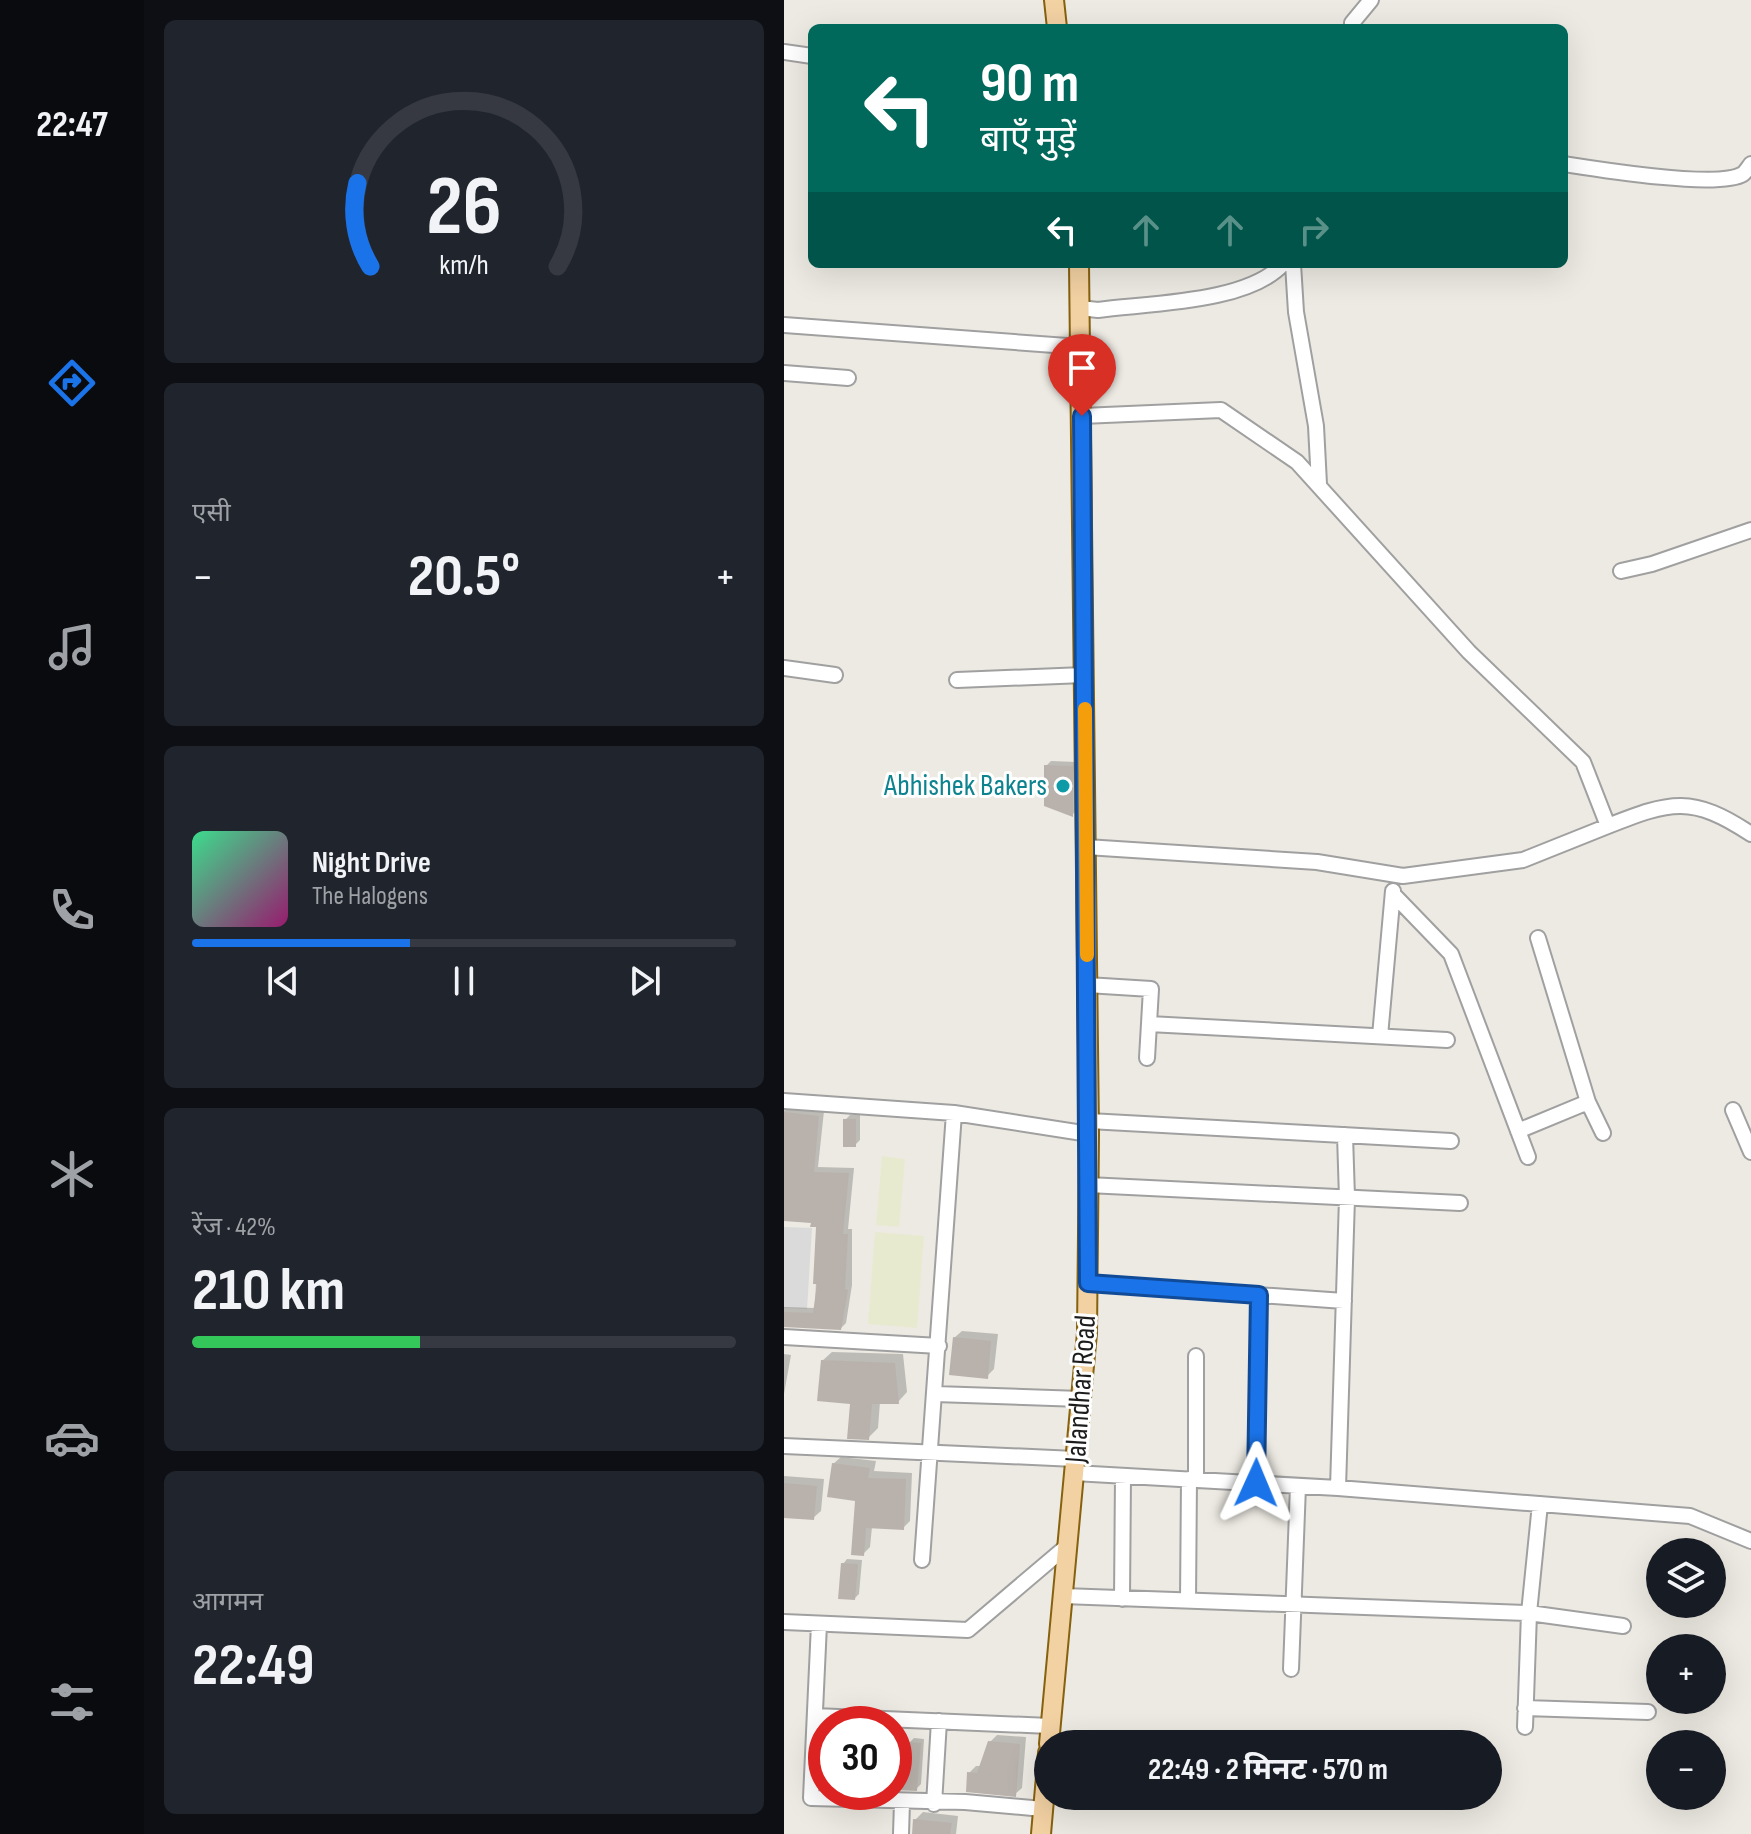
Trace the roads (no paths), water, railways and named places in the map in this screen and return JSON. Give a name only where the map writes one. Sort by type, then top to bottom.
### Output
[{"type":"main road","points":[[1054,0],[1057,24]]},
{"type":"main road","name":"Jalandhar Road","points":[[1050,1730],[1081,1399],[1088,1283],[1079,268]]},
{"type":"main road","points":[[1041,1834],[1043,1810]]},
{"type":"street","points":[[1352,23],[1371,0]]},
{"type":"street","points":[[784,52],[808,55]]},
{"type":"street","points":[[1568,165],[1642,176],[1728,178],[1749,171]]},
{"type":"street","points":[[1080,308],[1098,310],[1227,292],[1254,284],[1277,268]]},
{"type":"street","points":[[1293,268],[1296,312],[1316,426],[1319,484]]},
{"type":"street","points":[[784,325],[1081,347]]},
{"type":"street","points":[[784,373],[848,378]]},
{"type":"street","points":[[1082,416],[1221,410],[1297,462],[1469,652],[1583,762],[1608,826]]},
{"type":"street","points":[[1621,571],[1652,564],[1751,530]]},
{"type":"street","points":[[784,668],[835,675]]},
{"type":"street","points":[[957,680],[1084,675]]},
{"type":"street","points":[[1086,847],[1304,861],[1395,875],[1523,860],[1656,808],[1695,805],[1722,815],[1751,834]]},
{"type":"street","points":[[1380,1036],[1395,875]]},
{"type":"street","points":[[1393,894],[1451,954],[1528,1157]]},
{"type":"street","points":[[1538,938],[1588,1102],[1603,1133]]},
{"type":"street","points":[[1087,985],[1151,989],[1147,1058]]},
{"type":"street","points":[[1149,1024],[1447,1040]]},
{"type":"street","points":[[784,1101],[954,1113],[1089,1127],[1451,1141]]},
{"type":"street","points":[[1518,1131],[1588,1102]]},
{"type":"street","points":[[1733,1110],[1751,1152]]},
{"type":"street","points":[[922,1560],[954,1113]]},
{"type":"street","points":[[1338,1488],[1347,1198],[1345,1135]]},
{"type":"street","points":[[1088,1185],[1460,1203]]},
{"type":"street","points":[[1088,1283],[1344,1301]]},
{"type":"street","points":[[1256,1483],[1259,1295]]},
{"type":"street","points":[[784,1337],[939,1346]]},
{"type":"street","points":[[1188,1601],[1196,1356]]},
{"type":"street","points":[[935,1394],[1081,1399]]},
{"type":"street","points":[[784,1446],[931,1453],[1075,1466],[1123,1476],[1338,1488],[1690,1516],[1751,1541]]},
{"type":"street","points":[[1122,1599],[1123,1476]]},
{"type":"street","points":[[1291,1669],[1298,1486]]},
{"type":"street","points":[[1525,1727],[1529,1613],[1540,1504]]},
{"type":"street","points":[[784,1622],[968,1630],[1067,1546]]},
{"type":"street","points":[[1063,1596],[1529,1613],[1623,1626]]},
{"type":"street","points":[[815,1706],[819,1624]]},
{"type":"street","points":[[1525,1708],[1646,1712]]},
{"type":"street","points":[[912,1720],[1034,1733]]},
{"type":"street","points":[[934,1804],[939,1721]]},
{"type":"street","points":[[912,1803],[965,1802],[1034,1808]]},
{"type":"street","points":[[901,1834],[902,1810]]},
{"type":"place","name":"Abhishek Bakers","points":[[1063,786]]}]
